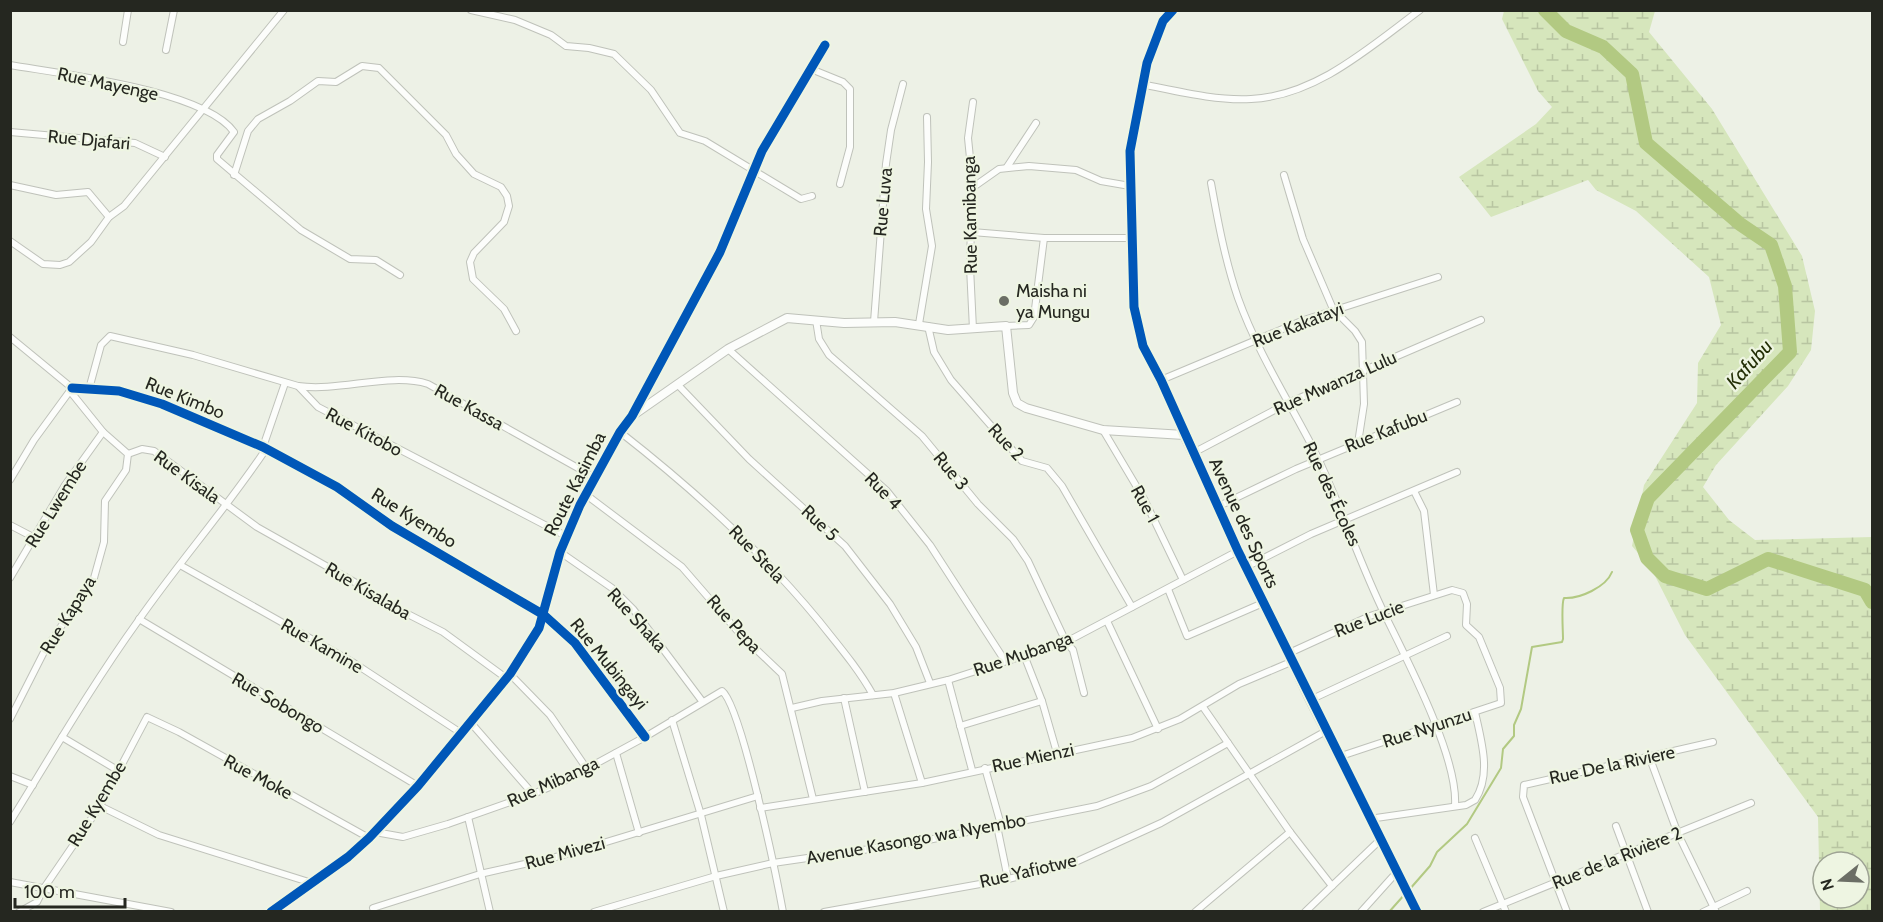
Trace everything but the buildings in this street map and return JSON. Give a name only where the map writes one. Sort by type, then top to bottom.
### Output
[{"type":"street","points":[[123,42],[128,10]]},
{"type":"street","points":[[166,50],[174,10]]},
{"type":"street","points":[[10,241],[48,265],[69,262],[81,255],[109,216],[124,206],[284,10]]},
{"type":"street","points":[[471,10],[514,20],[551,35],[566,46],[589,48],[614,54],[651,90],[680,133],[705,141],[801,199],[812,196]]},
{"type":"street","name":"Avenue des Sports","points":[[1173,10],[1163,21],[1141,84],[1130,151],[1130,238],[1134,307],[1143,346],[1161,380],[1217,507],[1289,658],[1417,912]]},
{"type":"street","points":[[1141,84],[1190,94],[1251,99],[1290,92],[1316,82],[1371,47],[1420,10]]},
{"type":"street","name":"Route Kasimba","points":[[271,912],[372,835],[418,786],[471,723],[530,645],[544,615],[560,552],[585,494],[620,432],[632,416],[721,249],[754,170],[825,45]]},
{"type":"street","name":"Rue Mayenge","points":[[10,65],[105,82],[204,109]]},
{"type":"street","points":[[234,175],[248,131],[258,119],[290,101],[318,81],[336,82],[362,66],[378,68],[446,135],[456,154],[474,174],[501,187],[507,196],[509,206],[504,222],[474,253],[470,262],[473,279],[504,309],[516,331]]},
{"type":"street","points":[[811,69],[843,82],[850,89],[851,141],[840,184]]},
{"type":"street","name":"Rue Luva","points":[[874,322],[886,164],[891,130],[903,84]]},
{"type":"street","name":"Rue Kamibanga","points":[[973,102],[968,138],[972,188],[970,267],[974,329]]},
{"type":"street","points":[[204,109],[234,132],[217,157],[234,175],[301,230],[350,259],[376,260],[400,275]]},
{"type":"street","name":"Rue 2","points":[[927,117],[926,208],[932,246],[923,325],[934,352],[951,380],[1022,461],[1047,468],[1062,486],[1132,607]]},
{"type":"street","points":[[1007,167],[1036,123]]},
{"type":"street","name":"Rue Djafari","points":[[10,132],[135,143],[165,157]]},
{"type":"street","points":[[972,188],[999,169],[1029,166],[1076,170],[1101,181],[1130,186]]},
{"type":"street","points":[[1284,175],[1304,239],[1333,309],[1359,336],[1363,354],[1361,373],[1364,404],[1358,443]]},
{"type":"street","name":"Rue des Écoles","points":[[1210,183],[1222,247],[1238,298],[1257,341],[1346,519],[1383,612],[1405,655],[1434,724],[1453,781],[1455,805]]},
{"type":"street","points":[[10,185],[56,195],[88,192],[109,216]]},
{"type":"street","points":[[972,232],[1044,238],[1130,238]]},
{"type":"street","name":"Route Kasimba","points":[[632,416],[679,386],[728,349],[787,318],[923,325],[948,330],[1029,325],[1034,317],[1044,238]]},
{"type":"street","name":"Rue Kakatayi","points":[[1161,380],[1333,309],[1438,277]]},
{"type":"street","name":"Rue 3","points":[[816,320],[819,339],[829,355],[922,436],[978,504],[1013,539],[1028,561],[1066,642],[1073,650],[1084,693]]},
{"type":"street","name":"Rue Mwanza Lulu","points":[[1193,453],[1288,403],[1481,320]]},
{"type":"street","points":[[1006,327],[1013,393],[1017,403],[1064,420],[1103,430],[1184,435]]},
{"type":"street","name":"Rue Kitobo","points":[[89,389],[101,345],[110,336],[193,355],[298,386],[318,407],[566,536]]},
{"type":"street","points":[[10,337],[71,389],[104,432],[128,454]]},
{"type":"street","name":"Rue 4","points":[[728,349],[887,491],[930,545],[1005,661]]},
{"type":"street","name":"Rue Kassa","points":[[298,386],[319,389],[407,380],[428,384],[594,477]]},
{"type":"street","points":[[10,822],[139,619],[227,507],[265,448],[285,382]]},
{"type":"street","name":"Rue 5","points":[[679,386],[749,459],[845,546],[890,604],[916,647],[930,683]]},
{"type":"street","points":[[10,480],[34,440],[71,389]]},
{"type":"street","name":"Rue Kimbo","points":[[71,389],[89,389],[140,396],[265,448]]},
{"type":"street","name":"Rue Kafubu","points":[[1217,507],[1318,460],[1457,402]]},
{"type":"street","name":"Rue 1","points":[[1103,430],[1144,499],[1183,580]]},
{"type":"street","name":"Rue Lwembe","points":[[10,578],[65,484],[104,432]]},
{"type":"street","name":"Rue Stela","points":[[620,432],[684,482],[760,554],[850,660],[873,695]]},
{"type":"street","name":"Rue Kisala","points":[[128,454],[147,448],[167,460],[227,507]]},
{"type":"street","name":"Rue Kyembo","points":[[265,448],[337,487],[392,526],[544,615]]},
{"type":"street","name":"Rue Kapaya","points":[[10,719],[45,650],[94,578],[104,542],[105,501],[126,470],[128,454]]},
{"type":"street","points":[[1246,567],[1346,519],[1457,472]]},
{"type":"street","points":[[1414,491],[1424,511],[1434,595]]},
{"type":"street","name":"Rue Pepa","points":[[585,494],[682,567],[740,634],[782,674],[813,799]]},
{"type":"street","name":"Rue Kisalaba","points":[[227,507],[390,605],[443,632],[508,676],[550,715],[587,769]]},
{"type":"street","points":[[10,525],[33,537]]},
{"type":"street","name":"Rue Mubanga","points":[[792,708],[844,698],[894,693],[948,680],[1066,642],[1238,551]]},
{"type":"street","name":"Rue Shaka","points":[[560,552],[612,588],[633,609],[702,700]]},
{"type":"street","name":"Rue Kamine","points":[[180,565],[354,663],[461,733]]},
{"type":"street","points":[[1168,589],[1187,636],[1263,603]]},
{"type":"street","name":"Rue Lucie","points":[[1289,658],[1383,612],[1452,590],[1463,593],[1467,604],[1464,618],[1467,627],[1477,634],[1500,688]]},
{"type":"street","name":"Rue Mubingayi","points":[[544,615],[575,643],[645,737]]},
{"type":"street","name":"Rue Sobongo","points":[[139,619],[418,786]]},
{"type":"street","points":[[1107,621],[1158,729]]},
{"type":"street","points":[[1310,700],[1447,636]]},
{"type":"street","points":[[1024,655],[1042,701],[1057,753]]},
{"type":"street","name":"Rue Mienzi","points":[[760,808],[922,783],[972,770],[1132,738],[1158,729],[1289,658]]},
{"type":"street","points":[[948,680],[972,770]]},
{"type":"street","name":"Rue Nyunzu","points":[[1338,757],[1502,703],[1500,688]]},
{"type":"street","name":"Rue Mibanga","points":[[372,835],[403,837],[533,794],[587,769],[645,737],[718,691],[725,692],[731,704],[758,796]]},
{"type":"street","points":[[894,693],[922,783]]},
{"type":"street","points":[[844,698],[866,792]]},
{"type":"street","points":[[960,726],[1042,701]]},
{"type":"street","points":[[1203,706],[1290,832],[1332,886]]},
{"type":"street","points":[[1369,819],[1466,805],[1475,800],[1482,782],[1485,754],[1475,712]]},
{"type":"street","name":"Rue Kyembe","points":[[19,912],[37,902],[44,888],[100,806],[147,717]]},
{"type":"street","name":"Rue Moke","points":[[147,717],[372,835]]},
{"type":"street","points":[[672,720],[701,815],[724,912]]},
{"type":"street","points":[[471,723],[533,794]]},
{"type":"street","name":"Rue Yafiotwe","points":[[824,912],[1008,879],[1089,857],[1161,823],[1326,731]]},
{"type":"street","points":[[62,738],[119,771]]},
{"type":"street","name":"Rue De la Riviere","points":[[1554,882],[1522,789],[1529,783],[1713,742]]},
{"type":"street","name":"Avenue Kasongo wa Nyembo","points":[[594,912],[716,876],[773,863],[918,842],[1097,806],[1151,786],[1228,743]]},
{"type":"street","points":[[616,753],[639,833]]},
{"type":"street","points":[[1648,756],[1678,834],[1714,909]]},
{"type":"street","points":[[985,768],[999,826],[1008,879]]},
{"type":"street","points":[[10,776],[33,785]]},
{"type":"street","points":[[758,796],[783,912]]},
{"type":"street","name":"Rue Mivezi","points":[[372,908],[480,874],[560,856],[758,796]]},
{"type":"street","name":"Rue de la Rivière 2","points":[[1483,912],[1751,803]]},
{"type":"street","points":[[100,806],[159,835],[312,883]]},
{"type":"street","points":[[468,817],[490,912]]},
{"type":"street","points":[[1616,826],[1624,854],[1648,912]]},
{"type":"street","points":[[1195,912],[1290,832]]},
{"type":"street","points":[[1475,838],[1506,912]]},
{"type":"street","points":[[1305,912],[1380,840]]},
{"type":"street","points":[[1361,912],[1396,873]]},
{"type":"street","points":[[10,882],[171,912]]},
{"type":"street","points":[[1554,882],[1567,912]]},
{"type":"street","points":[[1703,912],[1714,909],[1747,891]]},
{"type":"green space","points":[[1504,11],[1655,11],[1649,32],[1712,109],[1802,256],[1815,311],[1811,350],[1788,386],[1716,465],[1703,487],[1729,520],[1755,540],[1872,537],[1872,911],[1820,911],[1871,910],[1871,850],[1819,850],[1818,817],[1685,635],[1651,568],[1632,546],[1644,485],[1697,403],[1698,363],[1721,325],[1709,277],[1636,211],[1596,190],[1588,180],[1491,217],[1459,177],[1536,124],[1552,107],[1538,91],[1502,19]]},
{"type":"waterway","name":"Kafubu","points":[[1545,10],[1566,31],[1603,47],[1632,74],[1646,143],[1740,224],[1771,245],[1785,286],[1790,352],[1648,498],[1637,530],[1647,558],[1665,576],[1707,589],[1768,559],[1865,590],[1872,602]]},
{"type":"waterway","points":[[1409,890],[1430,866],[1437,852],[1467,824],[1501,768],[1503,749],[1514,736],[1514,725],[1521,709],[1532,647],[1562,642],[1564,598],[1592,591],[1604,583],[1612,572]]},
{"type":"waterway","points":[[1389,912],[1405,894]]},
{"type":"cycle path","points":[[1173,10],[1163,21],[1147,63],[1130,151],[1134,307],[1143,346],[1161,380],[1238,551],[1417,912]]},
{"type":"cycle path","points":[[271,912],[348,857],[369,838],[418,786],[510,674],[539,628],[560,552],[580,505],[620,432],[632,416],[720,252],[762,151],[825,45]]},
{"type":"cycle path","points":[[72,388],[119,391],[162,404],[263,447],[337,487],[392,526],[544,615],[575,643],[645,737]]},
{"type":"place","name":"Maisha ni ya Mungu","points":[[1004,301]]}]
